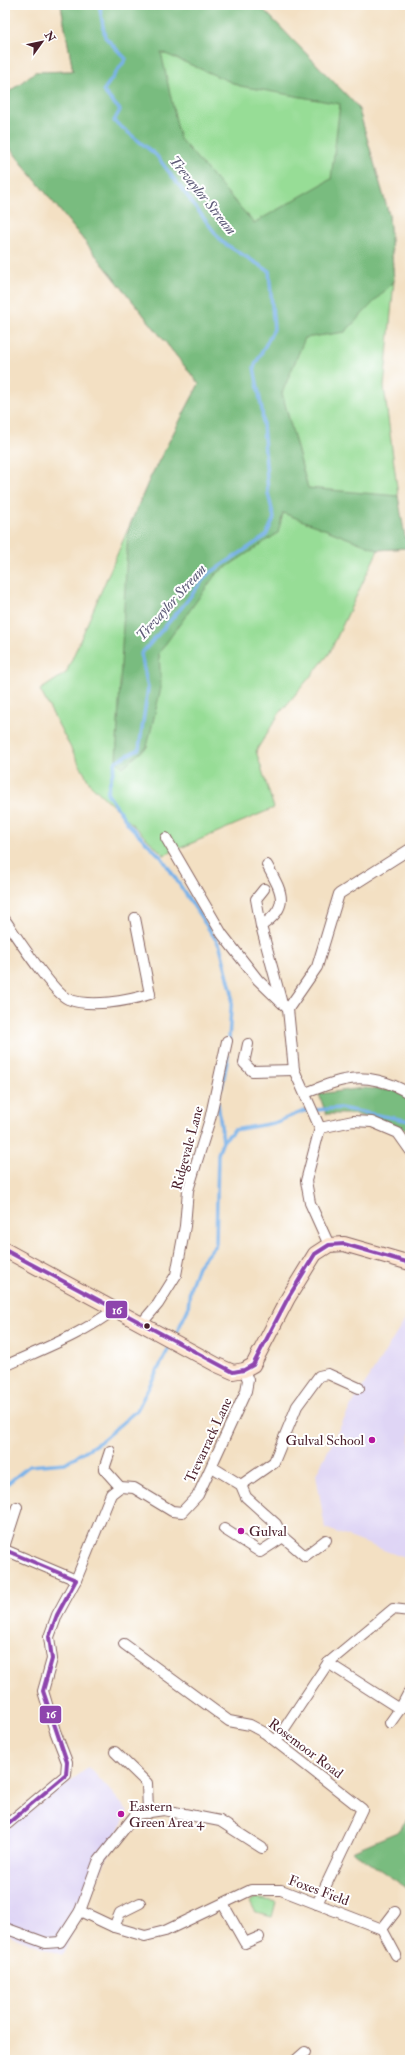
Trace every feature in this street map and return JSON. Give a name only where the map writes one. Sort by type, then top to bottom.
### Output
[{"type":"main road","points":[[5,1250],[115,1309],[159,1335],[233,1372],[244,1370],[253,1365],[307,1265],[315,1254],[329,1245],[344,1244],[410,1263]]},
{"type":"street","points":[[166,838],[222,934],[258,980],[281,1000],[288,1009],[294,1070],[319,1125],[306,1181],[310,1203],[329,1245]]},
{"type":"street","points":[[288,1009],[318,967],[339,894],[410,849]]},
{"type":"street","points":[[261,926],[274,915],[282,902],[282,892],[267,865]]},
{"type":"street","points":[[264,889],[256,899],[261,926],[281,1000]]},
{"type":"street","points":[[5,920],[48,980],[67,999],[96,1003],[137,998],[150,994],[134,918]]},
{"type":"street","name":"Ridgevale Lane","points":[[141,1324],[158,1304],[176,1275],[185,1226],[188,1190],[210,1119],[227,1041]]},
{"type":"street","points":[[248,1044],[244,1063],[252,1071],[294,1070]]},
{"type":"street","points":[[305,1093],[344,1080],[375,1079],[402,1088],[410,1094]]},
{"type":"street","points":[[319,1125],[352,1121],[372,1122],[398,1134],[410,1150]]},
{"type":"street","points":[[5,1366],[56,1343],[97,1322],[115,1309]]},
{"type":"street","name":"Trevarrack Lane","points":[[120,1487],[134,1488],[172,1511],[182,1512],[198,1495],[246,1391],[248,1380],[244,1370]]},
{"type":"street","points":[[241,1485],[274,1462],[297,1406],[319,1376],[328,1374],[359,1388]]},
{"type":"street","points":[[5,1826],[66,1775],[68,1762],[55,1731],[43,1691],[52,1659],[49,1637],[57,1615],[76,1580],[111,1494],[120,1487],[104,1469],[110,1451]]},
{"type":"street","points":[[212,1467],[241,1485],[246,1497],[276,1524],[283,1537],[305,1556],[326,1540]]},
{"type":"street","points":[[5,1544],[17,1507]]},
{"type":"street","points":[[224,1529],[260,1552],[283,1537]]},
{"type":"street","points":[[5,1550],[76,1580]]},
{"type":"street","points":[[276,1741],[328,1663],[393,1609],[410,1611]]},
{"type":"street","name":"Rosemoor Road","points":[[124,1644],[229,1721],[250,1725],[276,1741],[362,1809],[317,1904]]},
{"type":"street","points":[[328,1663],[400,1709]]},
{"type":"street","points":[[390,1723],[400,1709],[410,1690]]},
{"type":"street","points":[[115,1752],[146,1783],[148,1813]]},
{"type":"street","points":[[5,1928],[46,1943],[60,1942],[80,1910],[98,1862],[136,1814],[164,1810],[220,1821],[262,1848]]},
{"type":"street","name":"Foxes Field","points":[[80,1910],[114,1927],[144,1936],[165,1931],[251,1890],[281,1890],[382,1929]]},
{"type":"street","points":[[114,1927],[120,1913],[140,1903]]},
{"type":"street","points":[[223,1904],[245,1943],[259,1937]]},
{"type":"street","points":[[395,1912],[382,1929],[396,1955]]},
{"type":"street","points":[[296,2060],[305,2052]]},
{"type":"shaded area","name":"Gulval School","points":[[410,1312],[410,1560],[325,1528],[316,1474],[351,1406]]},
{"type":"shaded area","points":[[89,1767],[128,1811],[62,1955],[5,1933],[5,1831]]},
{"type":"green space","points":[[61,5],[259,5],[358,107],[389,215],[394,281],[384,387],[402,526],[407,548],[378,550],[329,654],[279,714],[256,751],[274,808],[164,855],[90,784],[40,690],[66,673],[150,478],[199,384],[5,142],[5,95],[35,72],[73,71]]},
{"type":"green space","points":[[61,5],[259,5],[358,107],[389,215],[394,281],[345,332],[305,338],[282,393],[308,488],[398,496],[407,548],[378,550],[283,513],[278,533],[216,574],[159,653],[161,688],[147,747],[123,767],[116,761],[128,530],[150,478],[199,384],[5,142],[5,95],[35,72],[73,71]],"holes":[[[161,52],[240,86],[340,104],[331,179],[254,223],[180,139]]]},
{"type":"green space","points":[[363,1088],[398,1091],[410,1097],[410,1132],[397,1126],[354,1114],[326,1114],[319,1094]]},
{"type":"green space","points":[[410,1816],[410,1890],[352,1851],[397,1832]]},
{"type":"green space","points":[[256,1898],[276,1902],[272,1917],[256,1913],[250,1901]]},
{"type":"waterway","name":"Trevaylor Stream","points":[[103,5],[100,9],[105,37],[126,59],[103,91],[120,110],[114,121],[156,155],[222,242],[269,271],[274,329],[254,367],[262,410],[268,493],[274,518],[266,536],[207,575],[182,607],[141,654],[148,688],[139,749],[116,761],[107,793],[129,825],[162,858],[220,946],[232,993],[229,1040]]},
{"type":"waterway","name":"Trevaylor Stream","points":[[222,1087],[228,1056]]},
{"type":"waterway","name":"Trevaylor Stream","points":[[218,1103],[223,1141]]},
{"type":"waterway","points":[[174,1338],[188,1309],[190,1288],[198,1266],[216,1244],[218,1154],[223,1141],[234,1130],[274,1123],[304,1111],[340,1108],[410,1121]]},
{"type":"waterway","points":[[5,1488],[7,1484],[29,1466],[65,1463],[100,1442],[137,1410],[171,1344]]},
{"type":"transit line","name":"16","points":[[5,1250],[233,1372],[244,1370],[253,1365],[288,1298],[315,1254],[329,1245],[344,1244],[410,1263]]},
{"type":"transit line","name":"16","points":[[5,1550],[76,1580]]},
{"type":"transit line","name":"16","points":[[5,1826],[66,1775],[67,1762],[43,1691],[52,1659],[49,1637],[57,1615],[76,1580]]},
{"type":"place","name":"Gulval School","points":[[372,1440]]},
{"type":"place","name":"Gulval","points":[[241,1531]]},
{"type":"place","name":"Eastern Green Area 4","points":[[121,1814]]}]
